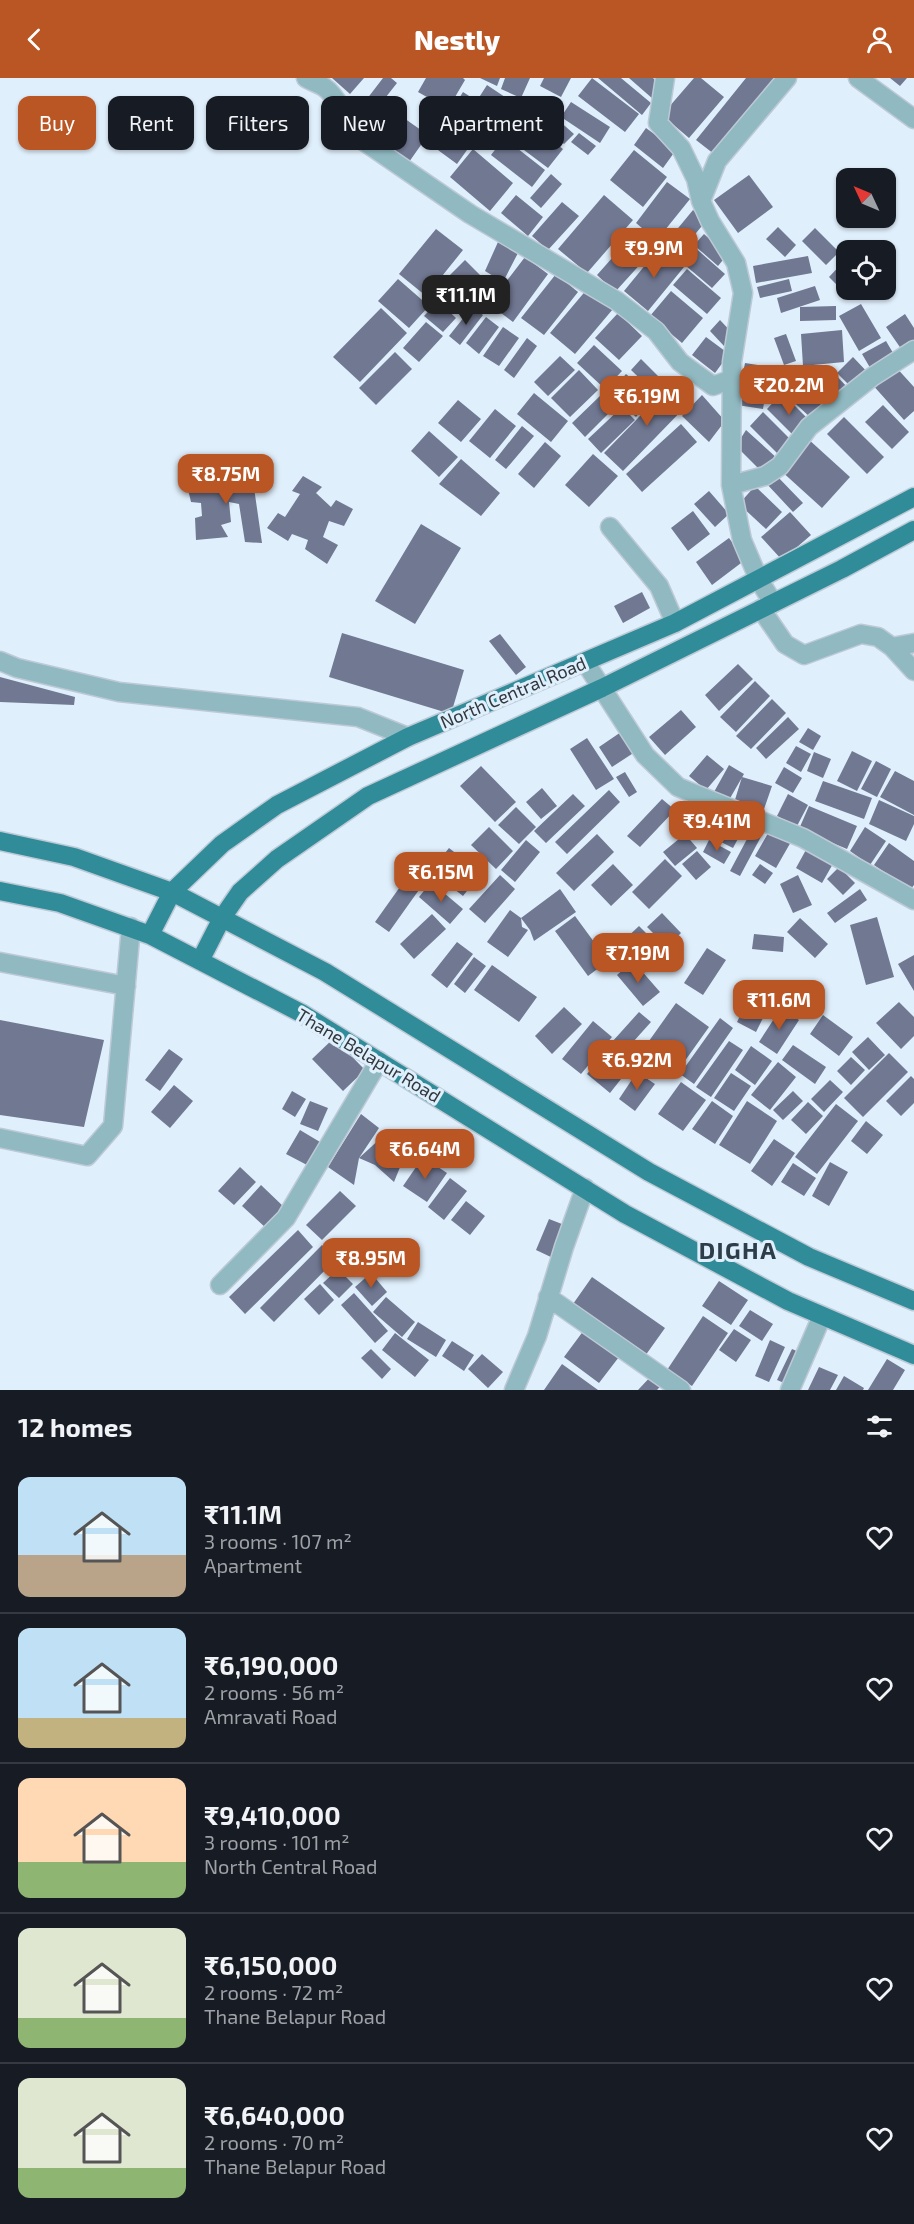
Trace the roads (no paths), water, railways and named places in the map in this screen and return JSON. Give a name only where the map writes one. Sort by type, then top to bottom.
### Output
[{"type":"main road","name":"North Central Road","points":[[150,935],[172,892],[222,844],[277,805],[408,737],[675,623],[914,498]]},
{"type":"main road","name":"North Central Road","points":[[200,961],[222,918],[240,892],[277,859],[368,796],[602,688],[914,530]]},
{"type":"main road","points":[[0,842],[74,857],[172,892],[325,972],[649,1172],[809,1257],[914,1301]]},
{"type":"main road","name":"Thane Belapur Road","points":[[0,891],[60,903],[150,935],[301,1013],[625,1214],[788,1300],[914,1355]]},
{"type":"street","points":[[306,78],[324,87],[344,111],[352,133],[471,214],[617,301],[656,331],[680,362],[713,386],[732,379]]},
{"type":"street","points":[[665,78],[658,123],[681,148],[696,179],[701,201],[710,221],[736,263],[743,293],[732,362],[731,485],[742,540],[767,606],[785,644],[804,655],[861,634],[878,637],[892,647],[914,671]]},
{"type":"street","points":[[701,201],[717,161],[787,78]]},
{"type":"street","points":[[858,78],[914,119]]},
{"type":"street","points":[[731,485],[765,476],[780,466],[809,427],[872,376],[914,350]]},
{"type":"street","points":[[610,527],[658,586],[675,623]]},
{"type":"street","points":[[892,647],[914,643]]},
{"type":"street","points":[[0,661],[17,668],[118,692],[358,717],[408,737]]},
{"type":"street","points":[[585,662],[645,755],[678,787],[803,838],[914,900]]},
{"type":"street","points":[[0,1138],[87,1156],[113,1126],[131,927]]},
{"type":"street","points":[[0,962],[126,986]]},
{"type":"street","points":[[220,1286],[286,1218],[379,1061]]},
{"type":"street","points":[[514,1390],[537,1336],[585,1188]]},
{"type":"street","points":[[548,1298],[681,1390]]},
{"type":"street","points":[[790,1390],[822,1316]]},
{"type":"district","name":"DIGHA","points":[[738,1249]]}]
